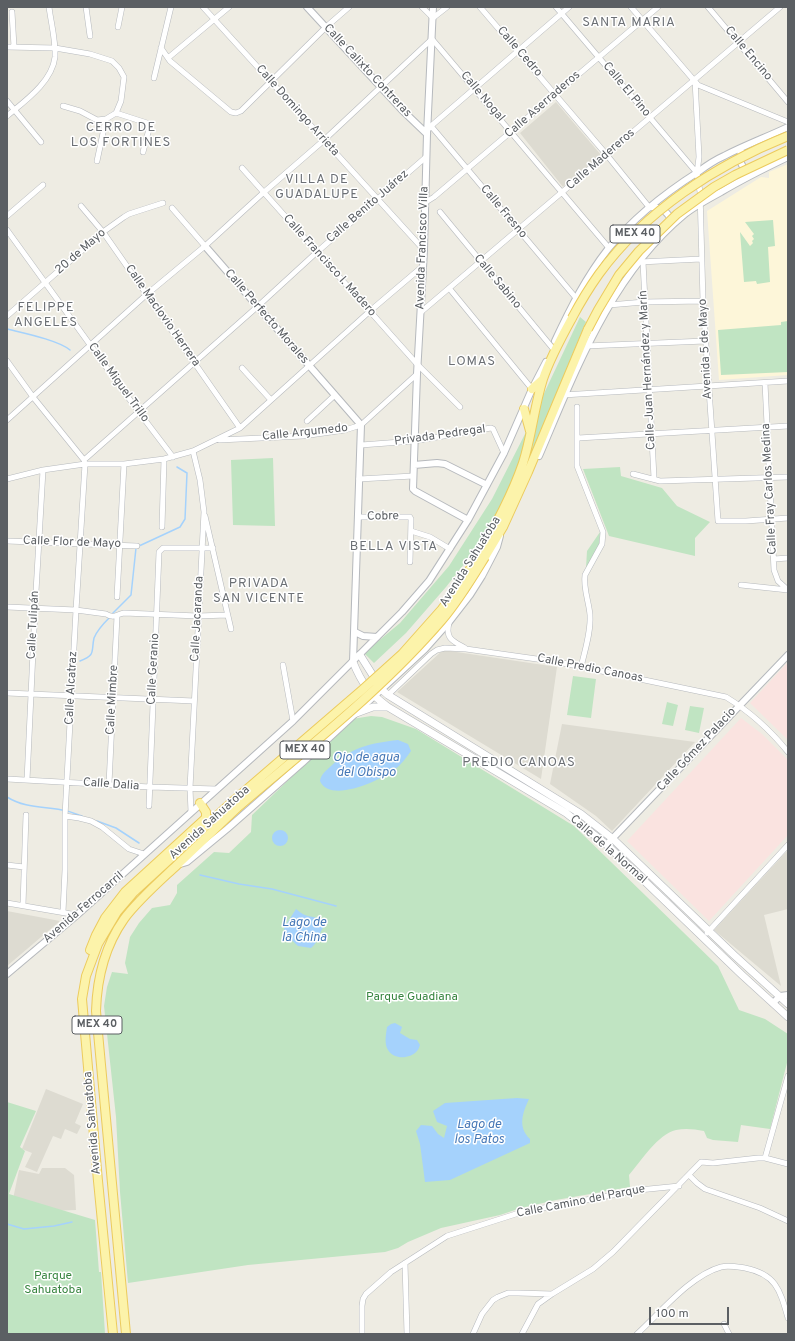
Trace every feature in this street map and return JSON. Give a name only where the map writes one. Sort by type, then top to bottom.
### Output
[{"type":"main road","name":"Avenida Sahuatoba","points":[[554,349],[599,274],[627,241],[655,214],[718,170],[756,150],[788,136]]},
{"type":"main road","name":"Avenida Sahuatoba","points":[[503,527],[563,395],[588,329],[619,276],[640,251],[677,214],[694,201],[730,178],[788,150]]},
{"type":"main road","name":"MEX 40","points":[[536,389],[543,379],[554,349]]},
{"type":"main road","name":"Avenida Sahuatoba","points":[[113,1334],[95,1153],[82,999],[86,976],[98,944],[117,912],[134,892],[234,805],[346,714],[408,658],[443,618],[470,581],[512,492],[523,462],[531,433],[536,389]]},
{"type":"main road","points":[[524,409],[531,433]]},
{"type":"main road","name":"MEX 40","points":[[482,555],[503,527]]},
{"type":"main road","name":"Calle de la Normal","points":[[357,653],[385,692],[581,814],[613,839],[788,1004]]},
{"type":"main road","name":"Calle de la Normal","points":[[353,662],[361,681],[374,697],[388,707],[566,813],[607,845],[788,1017]]},
{"type":"main road","points":[[354,714],[373,707],[388,707],[395,699]]},
{"type":"main road","points":[[82,999],[80,986],[82,975],[96,935],[104,918],[125,892],[206,818],[206,812],[200,803]]},
{"type":"main road","name":"Avenida Sahuatoba","points":[[126,1334],[96,1011],[96,992],[99,975],[104,959],[124,919],[234,805]]},
{"type":"street","points":[[7,116],[42,84],[53,66],[55,48],[48,7]]},
{"type":"street","points":[[86,7],[90,36]]},
{"type":"street","points":[[118,27],[122,7]]},
{"type":"street","points":[[154,78],[171,7]]},
{"type":"street","name":"Calle Domingo Arrieta","points":[[203,7],[424,250]]},
{"type":"street","points":[[168,58],[228,7]]},
{"type":"street","name":"Calle Calixto Contreras","points":[[307,7],[426,134]]},
{"type":"street","points":[[161,48],[168,58],[231,112],[241,112],[326,27],[349,7]]},
{"type":"street","points":[[422,7],[433,18],[447,7]]},
{"type":"street","name":"Avenida Francisco Villa","points":[[433,7],[426,134],[424,266],[417,364],[413,489],[415,492],[468,520]]},
{"type":"street","name":"Calle Cedro","points":[[480,7],[650,207]]},
{"type":"street","name":"Calle El Pino","points":[[556,7],[697,173]]},
{"type":"street","points":[[426,134],[431,126],[569,7]]},
{"type":"street","points":[[631,7],[698,85],[788,122]]},
{"type":"street","name":"Calle Aserraderos","points":[[426,202],[512,132],[658,7]]},
{"type":"street","name":"Calle Encino","points":[[708,7],[788,102]]},
{"type":"street","name":"Calle Madereros","points":[[421,312],[780,7]]},
{"type":"street","points":[[12,12],[14,47]]},
{"type":"street","points":[[7,420],[146,295],[324,140],[432,39]]},
{"type":"street","name":"Calle Nogal","points":[[432,39],[475,88],[608,248]]},
{"type":"street","points":[[7,47],[55,48],[90,54],[112,62],[119,68],[124,77],[121,101],[116,113],[106,119],[94,119],[84,113],[63,106]]},
{"type":"street","name":"Avenida 5 de Mayo","points":[[695,80],[699,157],[697,173],[700,204],[705,341],[718,521],[772,519]]},
{"type":"street","points":[[783,96],[788,92]]},
{"type":"street","points":[[7,101],[41,142]]},
{"type":"street","points":[[116,113],[147,123],[149,129],[143,152]]},
{"type":"street","points":[[97,162],[106,119]]},
{"type":"street","name":"Calle Fresno","points":[[431,126],[517,230],[576,298]]},
{"type":"street","name":"Avenida Sahuatoba","points":[[357,653],[377,637],[402,612],[429,581],[468,520],[504,453],[524,409],[536,389],[576,298],[608,248],[666,193],[724,156],[788,127]]},
{"type":"street","points":[[741,148],[740,161],[748,176]]},
{"type":"street","name":"Calle Benito Juárez","points":[[85,462],[194,361],[426,157]]},
{"type":"street","name":"Avenida Sahuatoba","points":[[563,395],[586,346],[609,306],[650,247],[685,214],[700,204],[748,176],[788,157]]},
{"type":"street","name":"Calle Francisco I. Madero","points":[[242,168],[417,364],[460,406]]},
{"type":"street","points":[[7,216],[43,185]]},
{"type":"street","name":"20 de Mayo","points":[[7,316],[103,232],[129,214],[163,203]]},
{"type":"street","name":"Calle Maclovio Herrera","points":[[81,206],[103,232],[240,428]]},
{"type":"street","points":[[650,207],[663,210],[670,216],[673,225]]},
{"type":"street","name":"Calle Perfecto Morales","points":[[172,208],[361,425]]},
{"type":"street","name":"Calle Sabino","points":[[440,212],[480,262],[554,349]]},
{"type":"street","name":"Calle Miguel Trillo","points":[[7,230],[46,282],[138,412],[173,457]]},
{"type":"street","points":[[641,262],[701,259]]},
{"type":"street","name":"Calle Juan Hernández y Marín","points":[[641,262],[654,478]]},
{"type":"street","points":[[7,479],[85,462],[124,464],[164,459],[193,451],[217,440],[240,428],[370,311],[424,266]]},
{"type":"street","points":[[449,288],[536,389]]},
{"type":"street","points":[[609,306],[644,302],[703,301]]},
{"type":"street","points":[[586,346],[705,341]]},
{"type":"street","points":[[7,361],[33,397],[85,462]]},
{"type":"street","points":[[242,368],[271,400]]},
{"type":"street","points":[[353,662],[357,653],[355,632],[361,425],[417,374]]},
{"type":"street","points":[[563,395],[765,382],[788,382]]},
{"type":"street","name":"Calle Fray Carlos Medina","points":[[765,382],[774,559],[778,581],[788,590]]},
{"type":"street","points":[[307,421],[335,395]]},
{"type":"street","points":[[577,407],[577,466],[600,522],[603,536],[602,544],[585,575],[584,580],[589,604],[590,625],[581,667]]},
{"type":"street","name":"Calle Argumedo","points":[[217,440],[303,436],[345,430],[361,425]]},
{"type":"street","points":[[578,438],[788,426]]},
{"type":"street","name":"Privada Pedregal","points":[[361,445],[414,441],[491,428],[493,429],[504,453]]},
{"type":"street","name":"Calle Jacaranda","points":[[191,812],[190,788],[204,512],[200,480],[193,451]]},
{"type":"street","points":[[162,527],[164,459]]},
{"type":"street","name":"Calle Alcatraz","points":[[62,912],[65,870],[65,816],[68,782],[79,544],[85,462]]},
{"type":"street","points":[[414,465],[437,463],[446,464],[487,485]]},
{"type":"street","points":[[117,597],[124,464]]},
{"type":"street","name":"Calle Tulipán","points":[[27,780],[30,694],[44,470]]},
{"type":"street","points":[[634,474],[654,478],[660,481],[788,477]]},
{"type":"street","points":[[360,478],[413,476]]},
{"type":"street","points":[[204,512],[231,629]]},
{"type":"street","name":"Cobre","points":[[358,518],[410,517],[410,562]]},
{"type":"street","points":[[772,519],[788,518]]},
{"type":"street","points":[[177,865],[187,862],[204,848],[296,768],[354,714],[374,697],[385,692],[449,622],[482,576],[497,547],[503,527]]},
{"type":"street","points":[[411,532],[430,537],[450,549]]},
{"type":"street","name":"Calle Flor de Mayo","points":[[7,541],[137,546]]},
{"type":"street","name":"Calle Geranio","points":[[149,806],[160,552],[164,548],[201,549]]},
{"type":"street","points":[[201,549],[213,548]]},
{"type":"street","points":[[774,559],[788,558]]},
{"type":"street","points":[[742,585],[788,590]]},
{"type":"street","points":[[7,607],[76,610],[106,614],[110,617],[117,616],[124,612],[198,616],[227,615]]},
{"type":"street","name":"Calle Mimbre","points":[[109,784],[117,616]]},
{"type":"street","points":[[449,622],[449,637],[454,642],[466,649]]},
{"type":"street","points":[[355,632],[363,636],[377,637]]},
{"type":"street","name":"Calle Predio Canoas","points":[[385,692],[437,650],[445,648],[466,649],[544,660],[726,697],[739,705],[766,728],[788,752]]},
{"type":"street","name":"Calle Gómez Palacio","points":[[607,845],[788,655]]},
{"type":"street","name":"Avenida Sahuatoba","points":[[160,840],[293,721],[353,662]]},
{"type":"street","points":[[283,665],[293,721]]},
{"type":"street","points":[[7,693],[194,701]]},
{"type":"street","name":"Calle Dalia","points":[[7,779],[216,789]]},
{"type":"street","points":[[23,905],[26,815]]},
{"type":"street","points":[[65,816],[91,821],[102,827],[129,849],[144,854]]},
{"type":"street","name":"Avenida Ferrocarril","points":[[7,974],[77,915],[160,840]]},
{"type":"street","points":[[703,937],[788,845]]},
{"type":"street","points":[[7,865],[24,867]]},
{"type":"street","points":[[7,903],[77,915]]},
{"type":"street","points":[[773,1003],[780,996],[788,995]]},
{"type":"street","points":[[765,1158],[788,1076]]},
{"type":"street","points":[[522,1334],[538,1304],[593,1269],[613,1252],[690,1176],[702,1162],[713,1163],[765,1158],[788,1164]]},
{"type":"street","points":[[690,1176],[700,1186],[713,1193],[760,1208],[788,1221]]},
{"type":"street","name":"Calle Camino del Parque","points":[[362,1334],[362,1306],[363,1299],[366,1294],[390,1272],[447,1236],[522,1212],[638,1190],[679,1186]]},
{"type":"street","points":[[404,1263],[407,1334]]},
{"type":"street","points":[[637,1334],[681,1292],[700,1277],[722,1266],[752,1270],[769,1277],[778,1289],[788,1318]]},
{"type":"street","points":[[473,1334],[482,1314],[493,1300],[498,1297],[513,1293],[552,1294]]},
{"type":"street","points":[[724,1324],[729,1334]]},
{"type":"shaded area","points":[[556,102],[601,155],[563,187],[520,133]]},
{"type":"shaded area","points":[[788,164],[788,375],[719,380],[707,211],[761,177],[769,178],[769,172]]},
{"type":"shaded area","points":[[443,650],[557,667],[541,779],[397,692]]},
{"type":"shaded area","points":[[788,662],[788,740],[750,703]]},
{"type":"shaded area","points":[[741,718],[762,734],[788,760],[788,835],[709,921],[627,841]]},
{"type":"shaded area","points":[[562,724],[695,742],[612,831],[596,816],[550,784]]},
{"type":"shaded area","points":[[788,850],[788,909],[764,915],[781,986],[714,930]]},
{"type":"shaded area","points":[[7,911],[60,921],[7,966]]},
{"type":"shaded area","points":[[46,1089],[83,1104],[75,1123],[81,1126],[77,1134],[65,1129],[61,1139],[53,1136],[37,1172],[25,1167],[32,1153],[22,1149]]},
{"type":"shaded area","points":[[42,1168],[65,1168],[74,1175],[76,1210],[49,1211],[13,1199],[19,1170],[39,1174]]},
{"type":"green space","points":[[773,220],[775,246],[768,247],[770,282],[757,284],[756,281],[744,282],[740,232],[750,246],[753,243],[752,241],[754,239],[752,236],[754,234],[745,222]]},
{"type":"green space","points":[[580,317],[586,322],[531,454],[540,402]]},
{"type":"green space","points":[[788,321],[788,372],[721,375],[718,330],[781,325],[781,322]]},
{"type":"green space","points":[[527,430],[519,463],[506,495],[480,544],[446,587],[406,633],[374,663],[364,653],[400,623],[449,566],[492,499]]},
{"type":"green space","points":[[273,458],[275,526],[233,525],[231,460]]},
{"type":"green space","points":[[620,467],[621,476],[662,488],[677,506],[710,522],[695,538],[695,556],[609,536],[583,469]]},
{"type":"green space","points":[[600,532],[599,545],[586,568],[587,551]]},
{"type":"green space","points":[[573,676],[596,679],[591,718],[567,715]]},
{"type":"green space","points":[[667,702],[678,705],[673,726],[662,724]]},
{"type":"green space","points":[[690,706],[704,708],[699,733],[685,730]]},
{"type":"green space","name":"Parque Guadiana","points":[[371,716],[382,717],[416,729],[574,826],[718,966],[739,1010],[765,1019],[788,1034],[788,1059],[770,1129],[741,1125],[738,1142],[713,1140],[707,1138],[704,1131],[690,1129],[676,1130],[656,1142],[644,1156],[629,1175],[630,1187],[556,1200],[521,1208],[500,1215],[441,1228],[408,1242],[398,1248],[385,1252],[248,1265],[128,1283],[120,1192],[116,1117],[104,1006],[107,987],[112,972],[128,974],[125,963],[130,937],[139,923],[152,908],[170,905],[177,893],[177,885],[214,852],[229,853],[251,832],[252,815],[352,719]]},
{"type":"green space","name":"Parque Sahuatoba","points":[[7,1102],[36,1111],[20,1147],[25,1151],[9,1194],[95,1220],[99,1272],[101,1272],[105,1334],[7,1334]]},
{"type":"water","name":"Ojo de agua del Obispo","points":[[398,740],[408,744],[411,751],[397,768],[378,779],[356,788],[344,790],[326,788],[320,781],[323,774],[331,766],[354,750],[370,745]]},
{"type":"water","points":[[280,830],[286,832],[288,838],[286,844],[280,846],[274,844],[272,838],[274,832]]},
{"type":"water","name":"Lago de la China","points":[[296,909],[304,915],[322,920],[324,922],[325,925],[316,943],[311,948],[298,946],[285,934],[284,928]]},
{"type":"water","points":[[395,1023],[402,1027],[400,1033],[410,1039],[417,1040],[420,1045],[414,1054],[406,1057],[398,1057],[394,1056],[388,1050],[386,1042],[387,1027]]},
{"type":"water","name":"Lago de los Patos","points":[[517,1098],[529,1099],[523,1114],[522,1124],[530,1139],[530,1143],[450,1180],[425,1182],[420,1144],[416,1131],[421,1125],[432,1126],[438,1134],[444,1138],[447,1126],[437,1122],[433,1111],[445,1103]]},
{"type":"waterway","points":[[7,329],[49,340],[65,346],[70,350]]},
{"type":"waterway","points":[[139,546],[180,527],[185,519],[187,473],[177,467]]},
{"type":"waterway","points":[[112,614],[131,595],[136,548]]},
{"type":"waterway","points":[[80,661],[91,655],[95,635],[110,617]]},
{"type":"waterway","points":[[7,797],[22,804],[59,809],[82,816]]},
{"type":"waterway","points":[[97,821],[116,828],[139,843]]},
{"type":"waterway","points":[[200,875],[239,884],[272,889],[336,906]]},
{"type":"waterway","points":[[7,1224],[24,1229],[54,1226],[72,1222]]},
{"type":"district","name":"SANTA MARIA","points":[[629,23]]},
{"type":"district","name":"CERRO DE LOS FORTINES","points":[[121,136]]},
{"type":"district","name":"VILLA DE GUADALUPE","points":[[317,188]]},
{"type":"district","name":"FELIPPE ANGELES","points":[[46,316]]},
{"type":"district","name":"LOMAS","points":[[472,362]]},
{"type":"district","name":"BELLA VISTA","points":[[394,547]]},
{"type":"district","name":"PRIVADA SAN VICENTE","points":[[259,592]]},
{"type":"district","name":"PREDIO CANOAS","points":[[519,763]]}]
